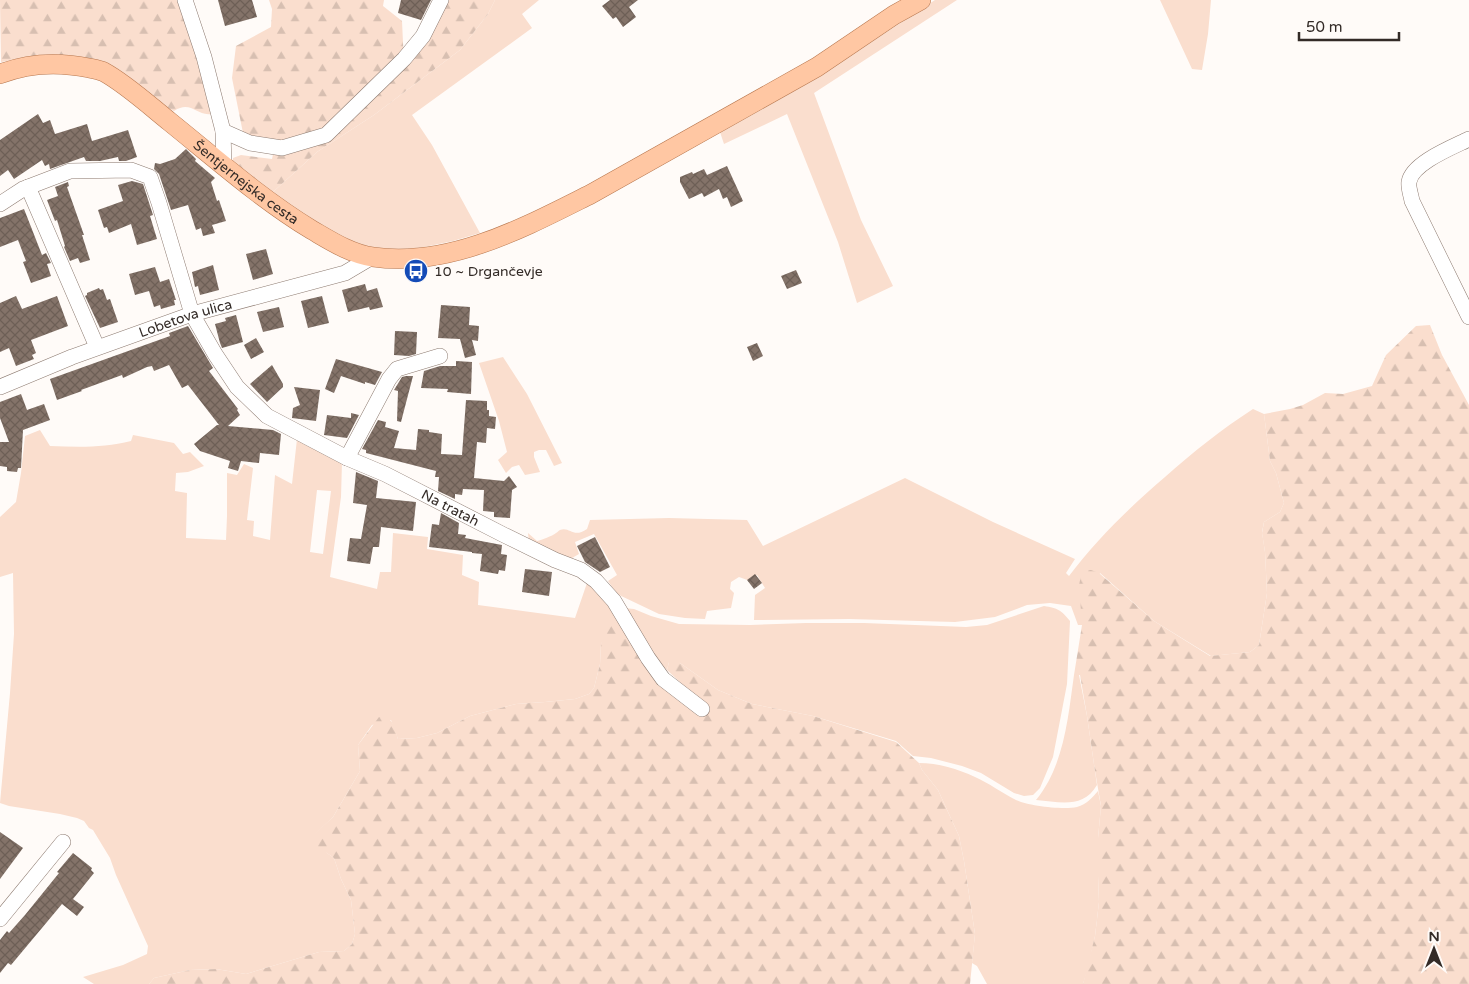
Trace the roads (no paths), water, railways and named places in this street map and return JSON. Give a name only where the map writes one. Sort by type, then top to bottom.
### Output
[{"type":"main road","name":"Šentjernejska cesta","points":[[0,74],[13,69],[36,65],[72,65],[103,71],[290,216],[320,235],[349,251],[372,257],[400,259],[443,254],[508,234],[592,194],[817,68],[894,15],[920,0]]},
{"type":"street","points":[[185,0],[204,57],[223,131],[224,166]]},
{"type":"street","points":[[223,131],[250,143],[282,148],[326,135],[404,59],[423,36],[441,0]]},
{"type":"street","points":[[1469,139],[1428,160],[1413,172],[1409,182],[1412,201],[1469,317]]},
{"type":"street","name":"Na tratah","points":[[28,187],[70,171],[131,170],[150,177],[192,314],[237,387],[267,416],[347,458],[386,474],[504,535],[555,560],[581,570],[596,581],[614,601],[648,658],[663,678],[702,709]]},
{"type":"street","points":[[0,204],[28,187],[97,347]]},
{"type":"street","name":"Lobetova ulica","points":[[0,387],[97,347],[192,314],[345,273],[372,257]]},
{"type":"street","points":[[347,458],[394,372],[397,369],[440,356]]},
{"type":"street","points":[[0,919],[63,842]]},
{"type":"place","name":"10 ~ Drgančevje","points":[[416,271]]}]
